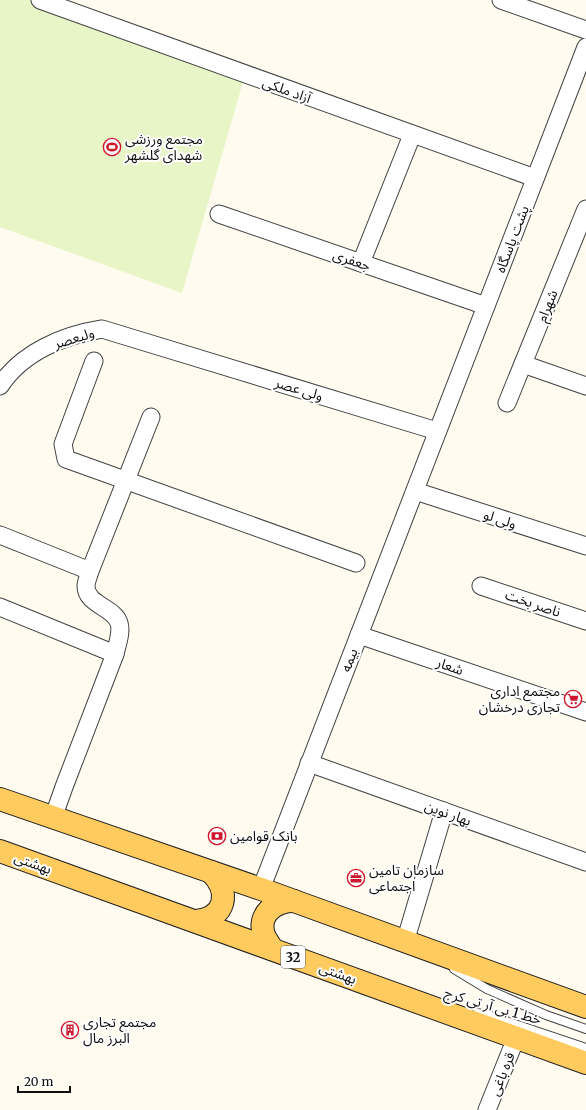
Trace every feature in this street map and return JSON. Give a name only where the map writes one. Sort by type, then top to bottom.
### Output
[{"type":"main road","points":[[0,799],[261,889],[586,1007]]},
{"type":"main road","name":"بهشتی","points":[[0,851],[586,1063]]},
{"type":"main road","points":[[196,921],[204,921],[211,917],[222,906],[222,890],[219,882],[211,872]]},
{"type":"main road","points":[[272,949],[264,936],[263,928],[266,913],[278,903],[294,901]]},
{"type":"street","name":"آزاد ملکی","points":[[40,0],[535,178]]},
{"type":"street","points":[[501,0],[586,30]]},
{"type":"street","name":"پشت پاسگاه","points":[[437,431],[586,47]]},
{"type":"street","points":[[361,263],[412,135]]},
{"type":"street","name":"شهرام","points":[[507,403],[586,210]]},
{"type":"street","name":"جعفری","points":[[219,214],[486,306]]},
{"type":"street","name":"ولیعصر","points":[[0,386],[6,377],[21,362],[41,349],[89,331],[102,329],[161,346]]},
{"type":"street","name":"ولی عصر","points":[[161,346],[437,431]]},
{"type":"street","points":[[94,361],[63,444],[63,451],[66,459],[356,563]]},
{"type":"street","points":[[523,364],[586,386]]},
{"type":"street","points":[[53,818],[115,654],[119,636],[119,623],[114,615],[89,596],[86,586],[90,571],[151,417]]},
{"type":"street","name":"بیمه","points":[[261,889],[437,431]]},
{"type":"street","name":"ولی لو","points":[[414,491],[586,546]]},
{"type":"street","points":[[0,535],[90,571]]},
{"type":"street","name":"ناصر بخت","points":[[481,586],[586,621]]},
{"type":"street","points":[[0,607],[115,654]]},
{"type":"street","name":"شعار","points":[[359,635],[586,712]]},
{"type":"street","name":"بهار نوین","points":[[309,763],[586,862]]},
{"type":"street","points":[[412,944],[444,811]]},
{"type":"street","name":"قره باغی","points":[[487,1110],[516,1038]]},
{"type":"lane","points":[[0,802],[23,807]]},
{"type":"lane","name":"خط 1 بی آر تی کرج","points":[[412,944],[487,989],[546,1015],[586,1029]]},
{"type":"lane","name":"خط 1 بی آر تی کرج","points":[[392,993],[491,1016],[586,1048]]},
{"type":"green space","name":"مجتمع ورزشی شهدای گلشهر","points":[[0,0],[39,0],[247,68],[182,293],[0,227]]},
{"type":"place","name":"مجتمع ورزشی شهدای گلشهر","points":[[112,147]]},
{"type":"place","name":"مجتمع اداری تجاری درخشان","points":[[573,699]]},
{"type":"place","name":"بانک قوامین","points":[[217,836]]},
{"type":"place","name":"سازمان تامین اجتماعی","points":[[356,878]]},
{"type":"place","name":"مجتمع تجاری البرز مال","points":[[70,1030]]}]
